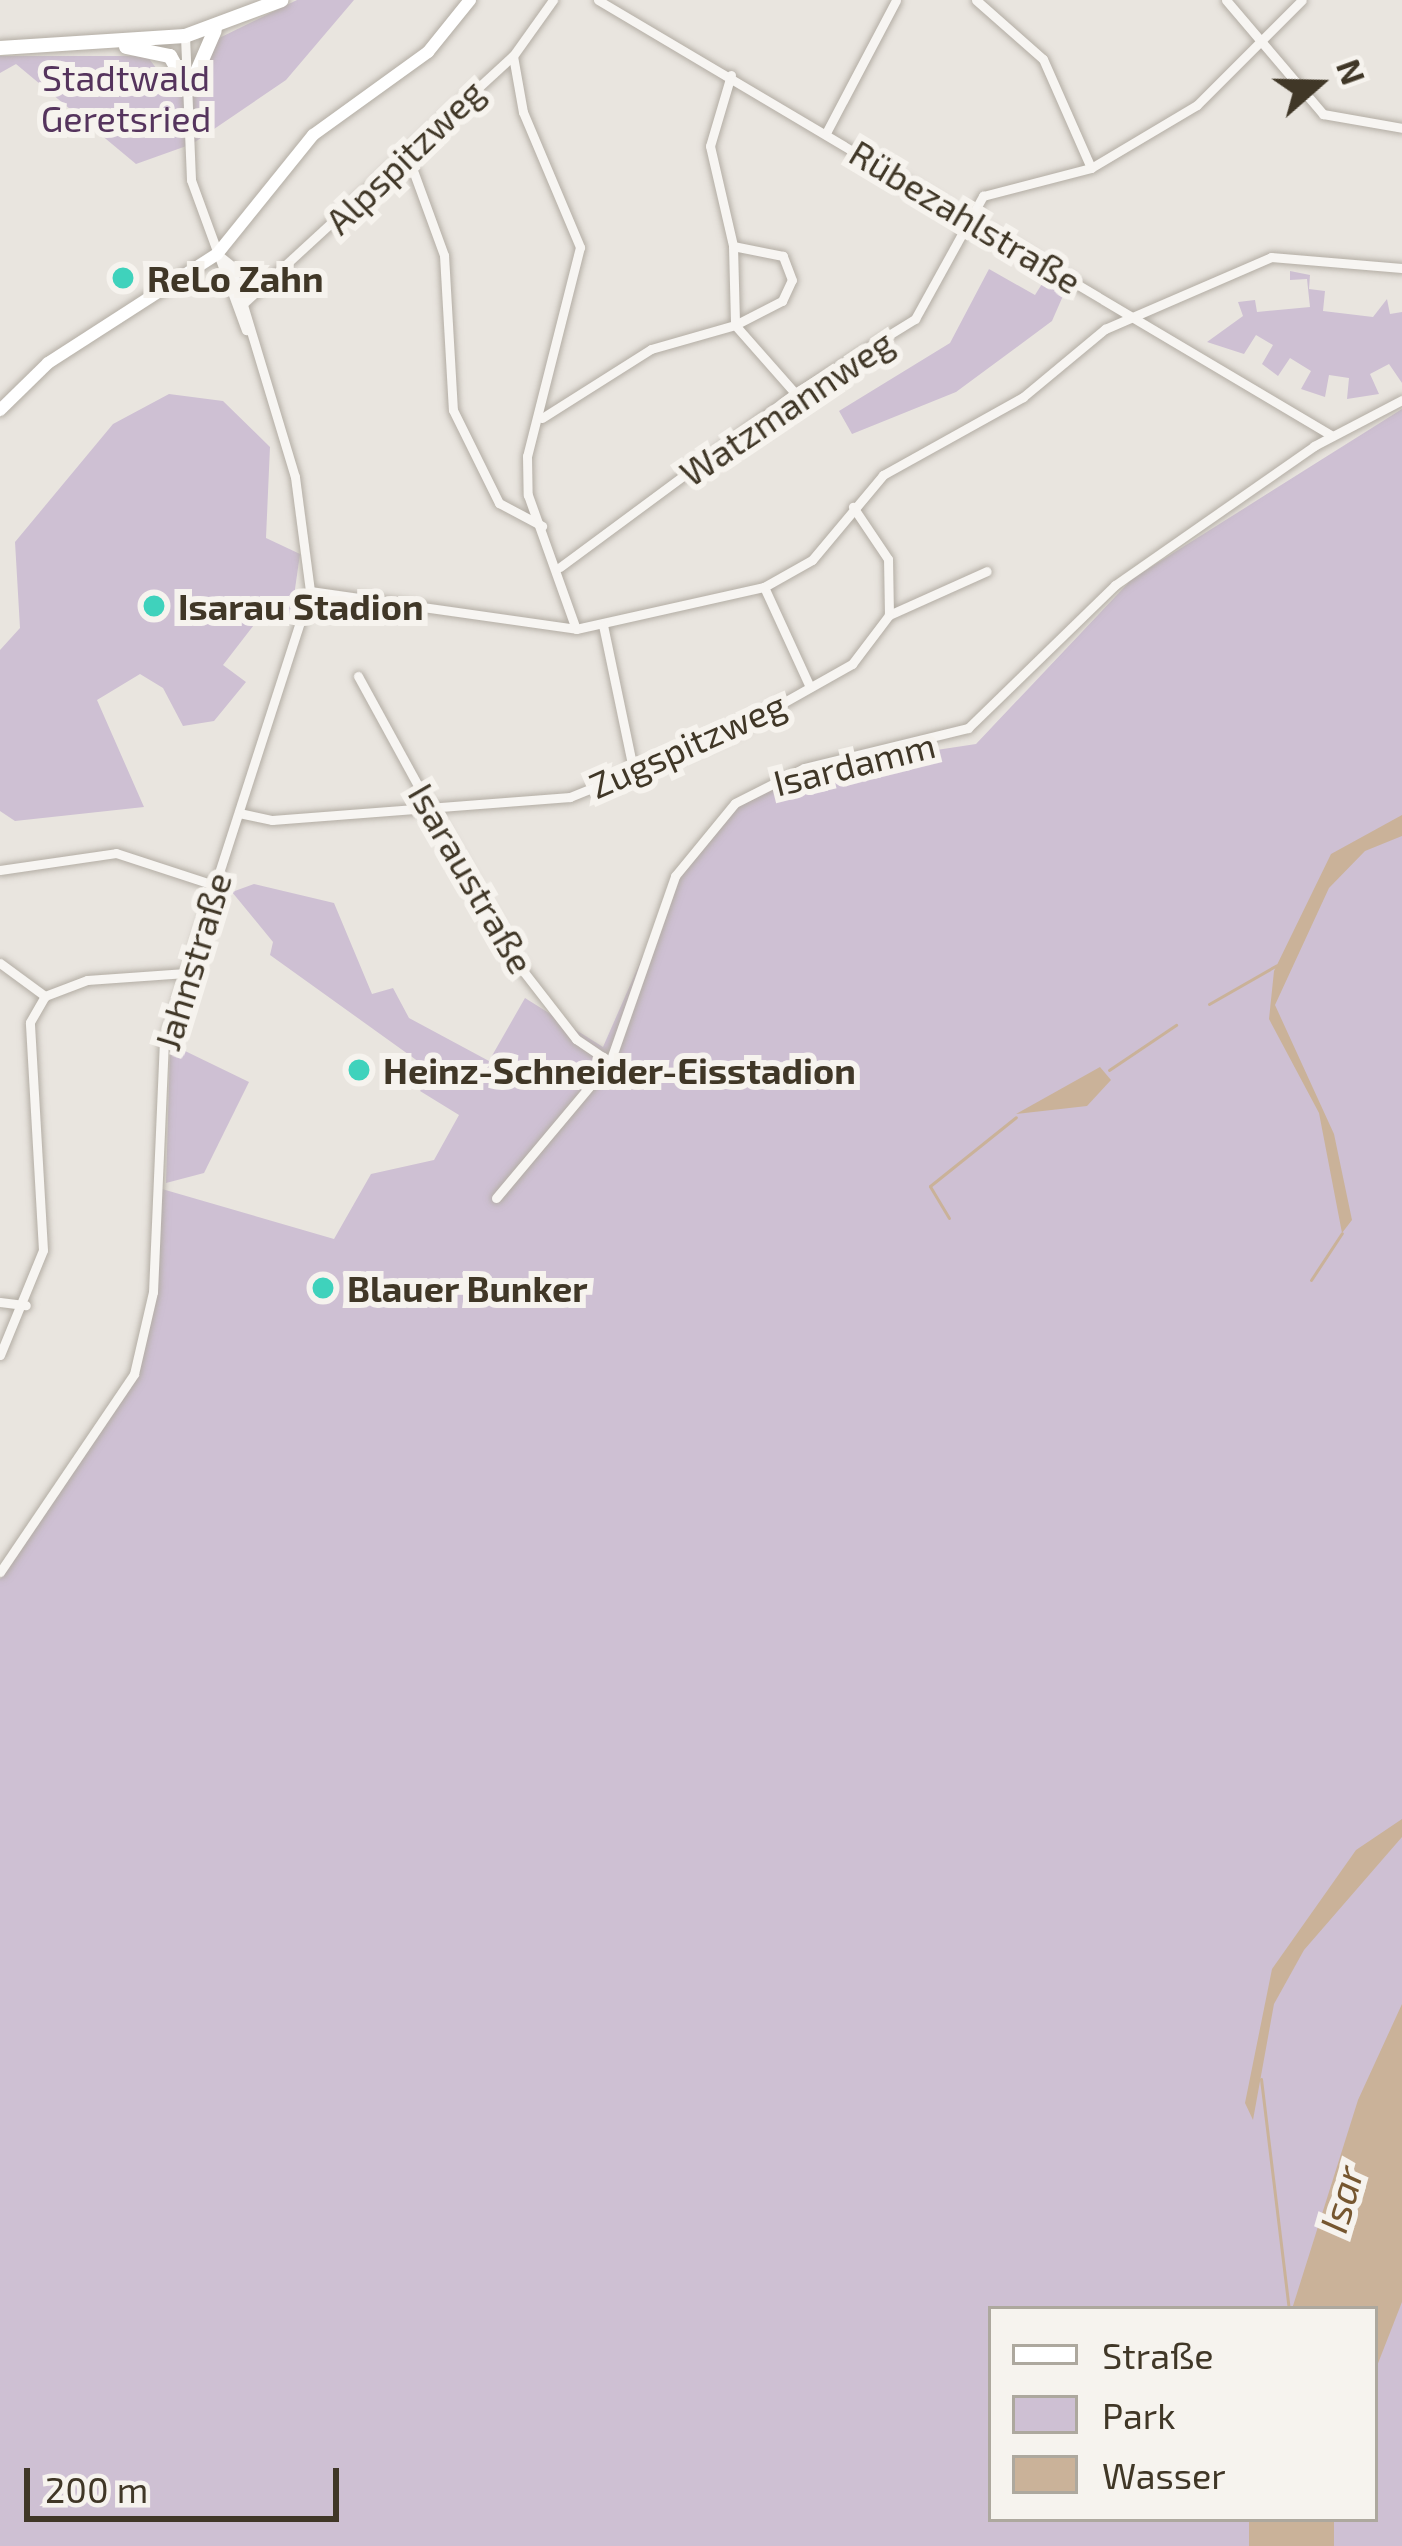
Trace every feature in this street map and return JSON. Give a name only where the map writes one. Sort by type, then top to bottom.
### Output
[{"type":"main road","points":[[0,48],[185,36],[215,30],[281,0]]},
{"type":"main road","points":[[189,90],[215,30]]},
{"type":"main road","points":[[91,44],[170,56],[189,90]]},
{"type":"street","points":[[0,410],[48,364],[218,254],[313,135],[428,52],[470,0]]},
{"type":"street","name":"Alpspitzweg","points":[[244,303],[513,56],[553,0]]},
{"type":"street","name":"Rübezahlstraße","points":[[598,0],[826,134],[968,210],[1331,435]]},
{"type":"street","points":[[826,134],[896,0]]},
{"type":"street","points":[[976,0],[1043,59],[1091,168]]},
{"type":"street","points":[[1226,0],[1323,114],[1402,128]]},
{"type":"street","points":[[968,210],[1006,185],[1091,168],[1264,48],[1302,0]]},
{"type":"street","name":"Jahnstraße","points":[[0,1572],[134,1374],[153,1292],[159,1067],[310,591],[304,514],[186,155],[185,36]]},
{"type":"street","points":[[513,56],[523,112],[580,247],[541,419],[527,456],[542,526],[560,568],[576,629]]},
{"type":"street","points":[[731,75],[710,146],[733,246],[735,325],[795,392]]},
{"type":"street","points":[[407,154],[445,255],[453,410],[499,503],[542,526]]},
{"type":"street","name":"Watzmannweg","points":[[560,568],[795,392],[915,320],[950,271],[968,210]]},
{"type":"street","points":[[541,419],[651,349],[735,325],[782,302],[793,280],[783,256],[733,246]]},
{"type":"street","name":"Jahnstraße","points":[[218,254],[244,303],[246,330]]},
{"type":"street","points":[[310,591],[576,629],[764,587],[812,560],[884,475],[1023,397],[1105,329],[1271,257],[1402,268]]},
{"type":"street","name":"Isardamm","points":[[496,1198],[610,1062],[674,876],[734,803],[804,768],[968,728],[1115,585],[1331,435],[1402,400]]},
{"type":"street","points":[[853,507],[888,559],[889,615]]},
{"type":"street","name":"Zugspitzweg","points":[[238,813],[439,811],[570,796],[634,773],[810,687],[852,664],[889,615],[986,571]]},
{"type":"street","points":[[764,587],[810,687]]},
{"type":"street","points":[[603,625],[634,773]]},
{"type":"street","name":"Isaraustraße","points":[[358,676],[439,811],[511,954],[576,1039],[610,1062]]},
{"type":"street","points":[[0,870],[116,853],[214,885]]},
{"type":"street","points":[[0,963],[45,996]]},
{"type":"street","points":[[45,996],[128,972],[186,973]]},
{"type":"street","points":[[0,1355],[26,1305],[45,1216],[26,1051],[45,996]]},
{"type":"street","points":[[0,1302],[26,1305]]},
{"type":"green space","name":"Stadtwald Geretsried","points":[[297,0],[354,0],[286,80],[192,144],[136,164],[16,64],[0,73],[0,56],[147,56],[175,93],[193,92],[209,43]]},
{"type":"green space","points":[[989,269],[1035,295],[1045,279],[1066,289],[1052,321],[956,392],[852,434],[839,411],[950,343]]},
{"type":"green space","points":[[1290,271],[1310,275],[1309,289],[1325,291],[1323,311],[1373,317],[1387,299],[1390,314],[1402,312],[1402,383],[1389,364],[1370,374],[1379,394],[1347,399],[1349,378],[1329,375],[1325,397],[1301,389],[1311,371],[1290,358],[1278,376],[1262,364],[1273,345],[1256,335],[1244,354],[1207,342],[1243,316],[1238,302],[1255,300],[1257,312],[1310,307],[1307,279],[1290,280]]},
{"type":"green space","name":"Isarau Stadion","points":[[169,394],[223,401],[270,447],[266,538],[300,554],[291,617],[279,609],[257,621],[223,665],[246,682],[214,721],[183,726],[163,688],[140,674],[97,700],[144,807],[15,821],[0,811],[0,650],[20,628],[15,542],[113,424]]},
{"type":"green space","points":[[1402,409],[1402,2546],[0,2546],[0,1579],[138,1376],[162,1189],[334,1239],[371,1174],[434,1160],[459,1115],[420,1091],[433,1072],[270,955],[273,942],[232,892],[254,884],[334,903],[372,994],[393,988],[409,1018],[489,1061],[525,998],[603,1047],[677,878],[736,805],[805,770],[976,744],[1132,579]]},
{"type":"green space","points":[[183,1050],[249,1082],[204,1173],[166,1183],[170,1052]]},
{"type":"water","points":[[1402,815],[1402,836],[1365,851],[1329,888],[1275,1005],[1334,1134],[1352,1220],[1342,1233],[1319,1113],[1269,1019],[1274,971],[1331,854]]},
{"type":"water","points":[[1100,1067],[1111,1080],[1087,1106],[1016,1114]]},
{"type":"water","points":[[1402,1819],[1402,1837],[1304,1950],[1274,2004],[1253,2120],[1245,2103],[1272,1969],[1356,1850]]},
{"type":"water","name":"Isar","points":[[1402,2004],[1402,2302],[1378,2363],[1378,2306],[1293,2306],[1358,2100]]},
{"type":"water","points":[[1249,2522],[1334,2522],[1334,2546],[1249,2546]]},
{"type":"waterway","points":[[1209,1004],[1277,965]]},
{"type":"waterway","points":[[1109,1070],[1176,1025]]},
{"type":"waterway","points":[[949,1218],[930,1186],[1016,1117]]},
{"type":"waterway","points":[[1311,1280],[1342,1233]]},
{"type":"waterway","points":[[1261,2079],[1289,2306]]},
{"type":"place","name":"ReLo Zahn","points":[[123,278]]},
{"type":"place","name":"Isarau Stadion","points":[[154,606]]},
{"type":"place","name":"Heinz-Schneider-Eisstadion","points":[[359,1070]]},
{"type":"place","name":"Blauer Bunker","points":[[323,1288]]}]
